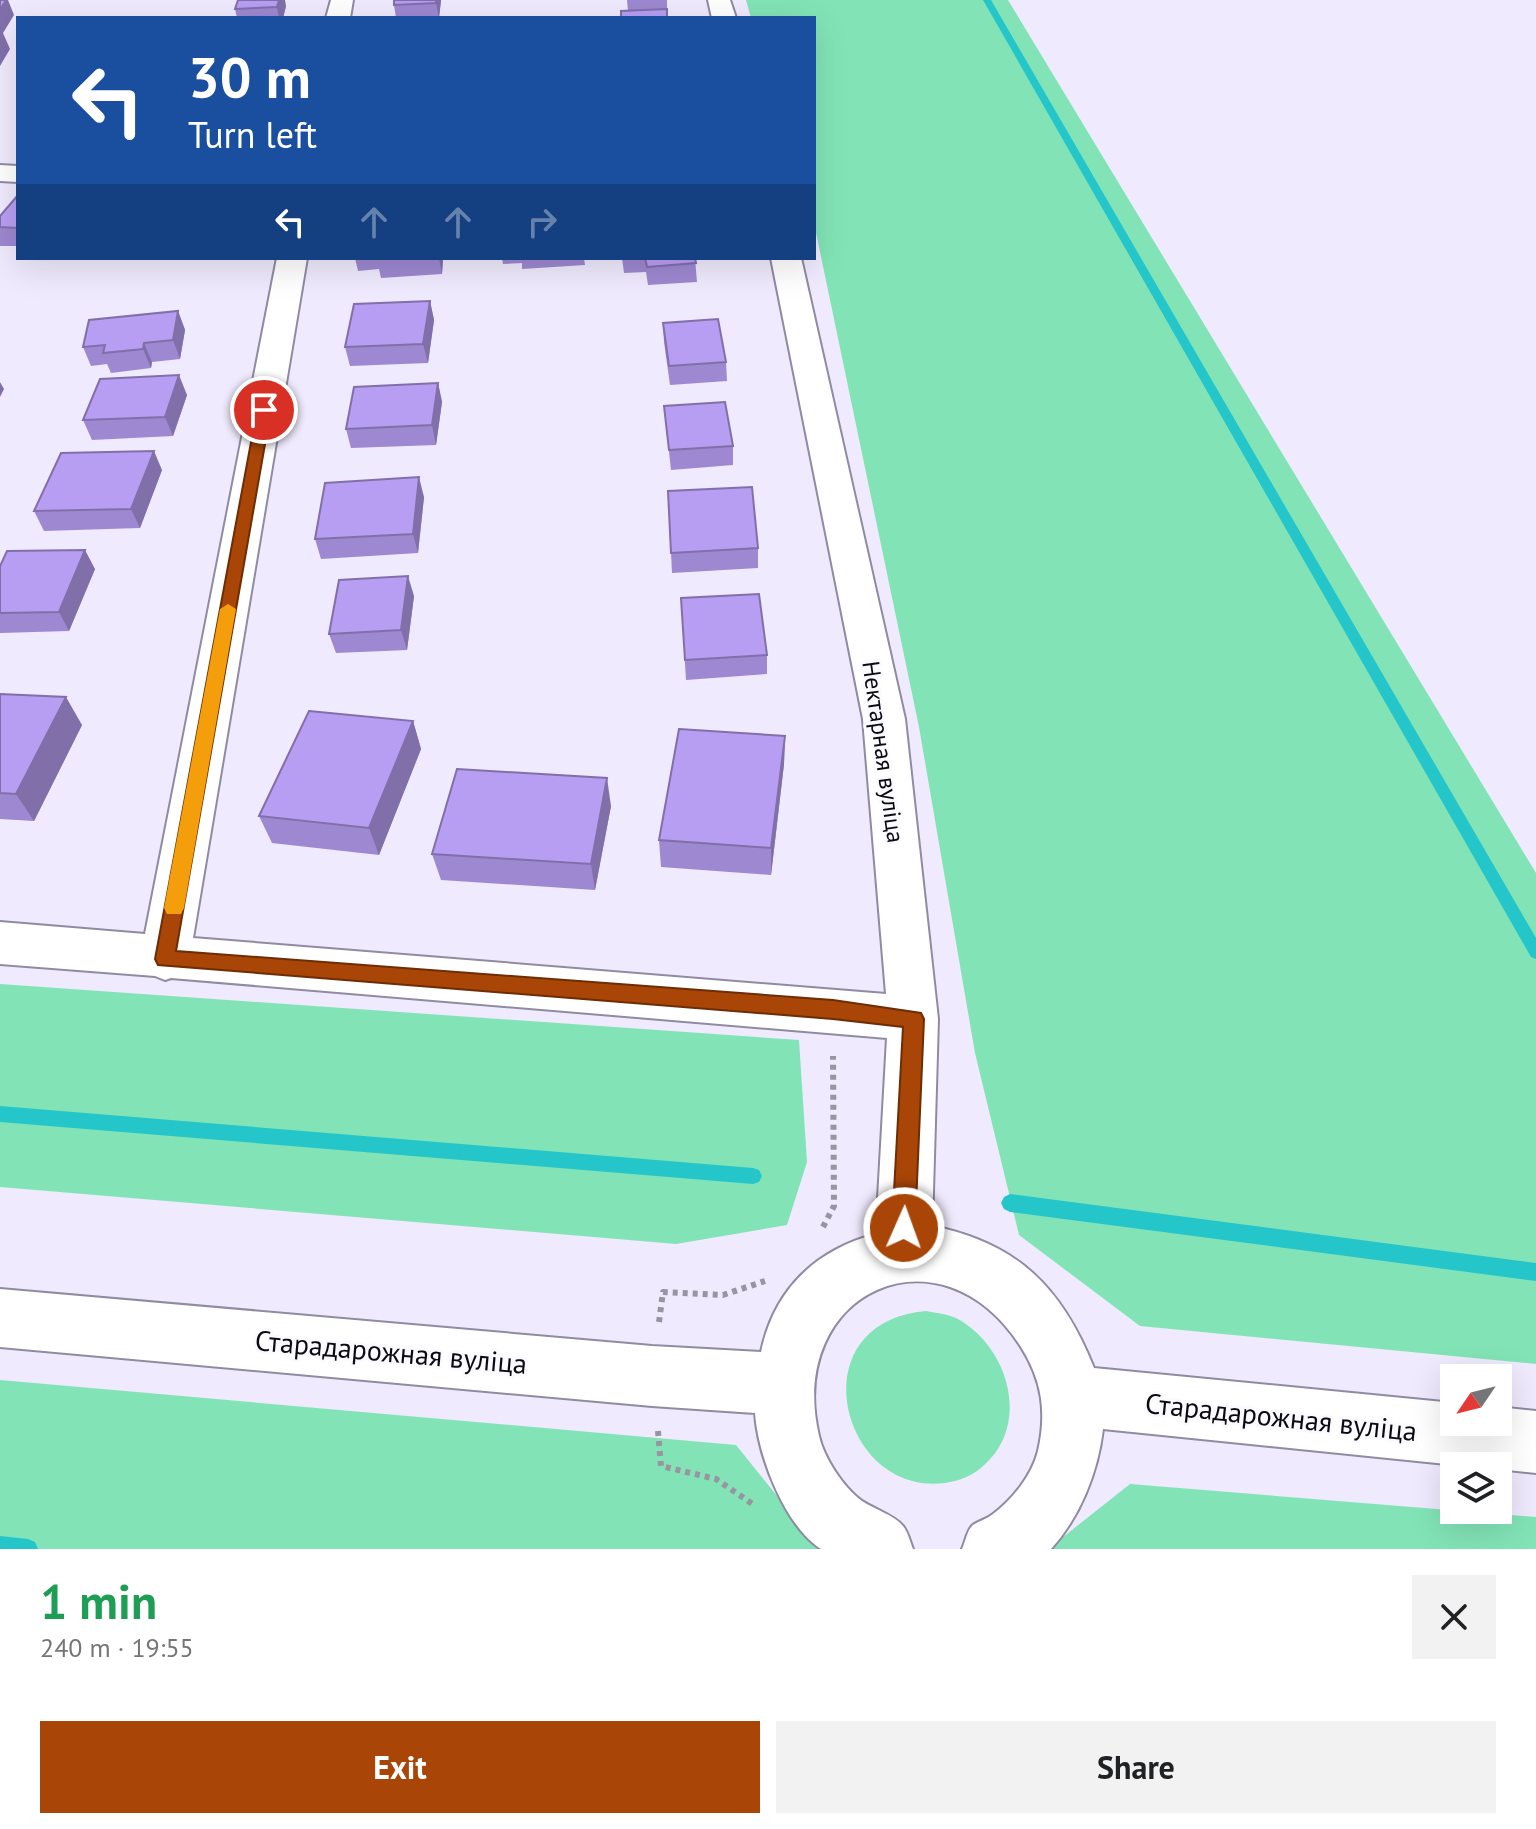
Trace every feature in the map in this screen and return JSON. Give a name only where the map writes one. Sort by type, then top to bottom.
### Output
[{"type":"street","points":[[165,959],[292,260]]},
{"type":"street","name":"Нектарная вуліца","points":[[786,260],[884,719],[913,1019],[903,1254]]},
{"type":"street","points":[[0,943],[913,1019]]},
{"type":"street","points":[[880,1549],[847,1531],[818,1501],[796,1465],[784,1424],[782,1384],[789,1346],[806,1313],[829,1286],[859,1266],[903,1254],[928,1254],[963,1262],[1006,1286],[1026,1303],[1050,1334],[1073,1396],[1070,1451],[1056,1489],[1034,1521],[995,1549]]},
{"type":"street","name":"Старадарожная вуліца","points":[[0,1318],[652,1376],[782,1384]]},
{"type":"street","name":"Старадарожная вуліца","points":[[1073,1396],[1536,1442]]},
{"type":"path","points":[[821,1231],[834,1206],[833,1010]]},
{"type":"path","points":[[763,1517],[755,1506],[716,1479],[661,1466],[652,1376],[663,1292],[723,1295],[778,1276]]},
{"type":"green space","points":[[746,0],[1008,0],[1536,873],[1536,1364],[1140,1326],[1019,1235],[975,1053],[919,727],[816,233],[816,16],[750,16]]},
{"type":"green space","points":[[0,984],[799,1040],[807,1162],[787,1225],[676,1244],[0,1187]]},
{"type":"green space","points":[[926,1311],[956,1318],[974,1330],[989,1347],[1007,1386],[1010,1408],[1007,1429],[998,1449],[975,1473],[945,1483],[909,1480],[880,1464],[859,1438],[848,1406],[848,1374],[860,1344],[885,1322]]},
{"type":"green space","points":[[0,1380],[736,1445],[820,1549],[0,1549]]},
{"type":"green space","points":[[1130,1484],[1440,1509],[1440,1524],[1512,1524],[1512,1515],[1536,1517],[1536,1549],[1048,1549]]},
{"type":"building","points":[[238,0],[279,0],[277,7],[235,9]]},
{"type":"building","points":[[394,0],[436,0],[436,3],[394,5]]},
{"type":"building","points":[[667,9],[667,16],[621,16],[621,11]]},
{"type":"building","points":[[16,197],[16,228],[0,227],[0,216]]},
{"type":"building","points":[[645,260],[695,260],[696,263],[647,267]]},
{"type":"building","points":[[430,301],[423,344],[345,347],[354,304]]},
{"type":"building","points":[[178,311],[173,340],[144,343],[143,349],[103,353],[105,345],[83,347],[89,320]]},
{"type":"building","points":[[718,319],[726,362],[669,366],[663,323]]},
{"type":"building","points":[[179,375],[165,417],[83,420],[100,379]]},
{"type":"building","points":[[438,383],[432,425],[346,429],[354,387]]},
{"type":"building","points":[[725,402],[733,446],[669,450],[664,406]]},
{"type":"building","points":[[154,451],[131,509],[34,511],[61,453]]},
{"type":"building","points":[[419,477],[413,534],[315,539],[325,483]]},
{"type":"building","points":[[752,487],[758,548],[671,553],[668,491]]},
{"type":"building","points":[[85,550],[59,612],[0,613],[0,566],[7,551]]},
{"type":"building","points":[[408,576],[401,630],[329,634],[339,580]]},
{"type":"building","points":[[759,594],[767,655],[685,660],[681,598]]},
{"type":"building","points":[[0,694],[66,697],[16,794],[0,793]]},
{"type":"building","points":[[309,711],[413,721],[369,828],[259,816]]},
{"type":"building","points":[[679,729],[785,736],[771,848],[659,840]]},
{"type":"building","points":[[457,769],[607,778],[591,864],[432,854]]},
{"type":"waterway","points":[[987,0],[1536,952]]},
{"type":"waterway","points":[[0,1114],[753,1176]]},
{"type":"waterway","points":[[1010,1203],[1536,1272]]},
{"type":"waterway","points":[[0,1546],[28,1549]]},
{"type":"slow traffic","points":[[174,908],[228,609]]},
{"type":"route","points":[[264,410],[165,959],[833,1010],[913,1019],[904,1228]]}]
